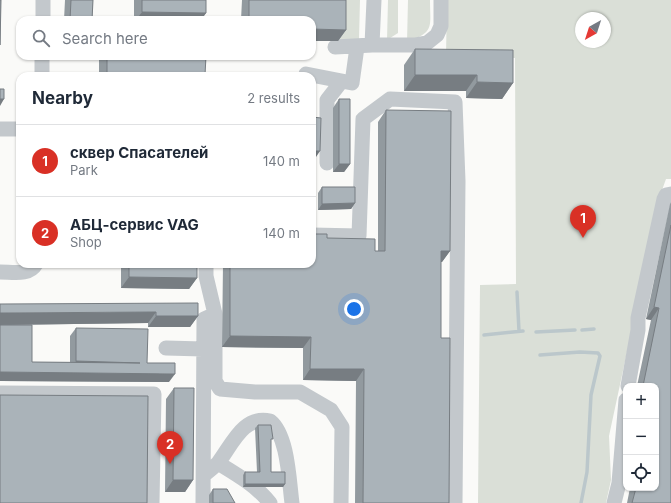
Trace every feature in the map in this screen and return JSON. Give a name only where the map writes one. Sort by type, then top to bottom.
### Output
[{"type":"lane","points":[[43,0],[43,16]]},
{"type":"lane","points":[[372,45],[374,0]]},
{"type":"lane","points":[[335,47],[416,45],[427,43],[437,35],[441,26],[441,0]]},
{"type":"lane","points":[[316,76],[352,83],[357,47]]},
{"type":"lane","points":[[42,60],[42,72]]},
{"type":"lane","points":[[327,163],[327,100],[341,82]]},
{"type":"lane","points":[[316,235],[359,236],[363,119],[390,99],[455,102],[458,181],[455,503]]},
{"type":"lane","points":[[0,129],[16,129]]},
{"type":"lane","points":[[629,383],[638,330],[638,318],[664,199],[666,195],[671,194]]},
{"type":"lane","points":[[0,272],[23,272],[32,270],[33,268]]},
{"type":"lane","points":[[206,268],[206,276],[215,314],[216,381],[220,389],[255,392],[300,392],[331,410],[342,427],[341,503]]},
{"type":"lane","points":[[203,503],[204,475],[198,394],[203,349],[204,319],[215,314]]},
{"type":"lane","points":[[166,348],[203,349]]},
{"type":"lane","points":[[0,393],[161,394],[152,503]]},
{"type":"lane","points":[[614,503],[618,483],[624,419]]},
{"type":"lane","points":[[204,475],[218,463],[247,424],[256,420],[270,421],[278,431],[283,447],[292,503]]},
{"type":"lane","points":[[218,463],[234,472],[265,496],[270,503]]},
{"type":"shaded area","points":[[338,0],[360,0],[359,39],[338,41]]},
{"type":"shaded area","points":[[388,0],[398,0],[398,33],[387,40]]},
{"type":"shaded area","points":[[408,0],[430,0],[430,23],[427,31],[407,42]]},
{"type":"shaded area","points":[[447,0],[671,0],[671,179],[666,179],[661,193],[609,436],[611,480],[606,503],[478,503],[480,285],[516,284],[515,58],[446,55]]},
{"type":"building","points":[[0,0],[1,0],[0,45]]},
{"type":"building","points":[[71,0],[93,0],[92,16],[70,16]]},
{"type":"building","points":[[142,0],[206,0],[206,13],[142,12]]},
{"type":"building","points":[[249,0],[346,0],[346,30],[316,29],[316,16],[249,16]]},
{"type":"building","points":[[415,49],[513,50],[513,83],[477,82],[477,75],[415,75]]},
{"type":"building","points":[[107,60],[206,60],[205,72],[107,72]]},
{"type":"building","points":[[0,89],[4,89],[4,99],[0,99]]},
{"type":"building","points":[[339,99],[350,99],[350,164],[339,164]]},
{"type":"building","points":[[386,110],[451,111],[450,251],[441,251],[441,338],[450,338],[449,503],[363,503],[364,369],[310,369],[311,337],[230,336],[230,268],[316,268],[316,234],[327,234],[327,238],[375,239],[375,251],[385,251]]},
{"type":"building","points":[[316,117],[321,118],[320,151],[316,151]]},
{"type":"building","points":[[322,187],[355,187],[355,203],[322,204]]},
{"type":"building","points":[[671,225],[671,503],[632,503],[635,491],[659,491],[659,383],[644,383],[659,308],[654,307]]},
{"type":"building","points":[[129,268],[197,268],[197,278],[129,277]]},
{"type":"building","points":[[198,303],[198,316],[156,316],[156,312],[0,313],[0,304]]},
{"type":"building","points":[[0,325],[32,325],[32,362],[140,363],[76,361],[76,328],[148,329],[147,363],[175,363],[175,374],[0,372]]},
{"type":"building","points":[[174,388],[194,388],[193,480],[173,480]]},
{"type":"building","points":[[0,395],[148,396],[147,503],[0,503]]},
{"type":"building","points":[[258,425],[271,425],[273,439],[271,439],[271,472],[285,472],[285,484],[245,484],[245,472],[260,472]]},
{"type":"building","points":[[213,489],[227,489],[235,503],[213,503]]},
{"type":"waterway","points":[[517,292],[519,331]]},
{"type":"waterway","points":[[582,330],[594,329]]},
{"type":"waterway","points":[[536,332],[575,330]]},
{"type":"waterway","points":[[484,335],[523,331]]},
{"type":"waterway","points":[[540,355],[580,352],[598,353],[600,356],[591,395],[587,472],[581,503]]},
{"type":"place","name":"cквер Спасателей","points":[[583,238]]},
{"type":"place","name":"АБЦ-сервис VAG","points":[[170,464]]}]
